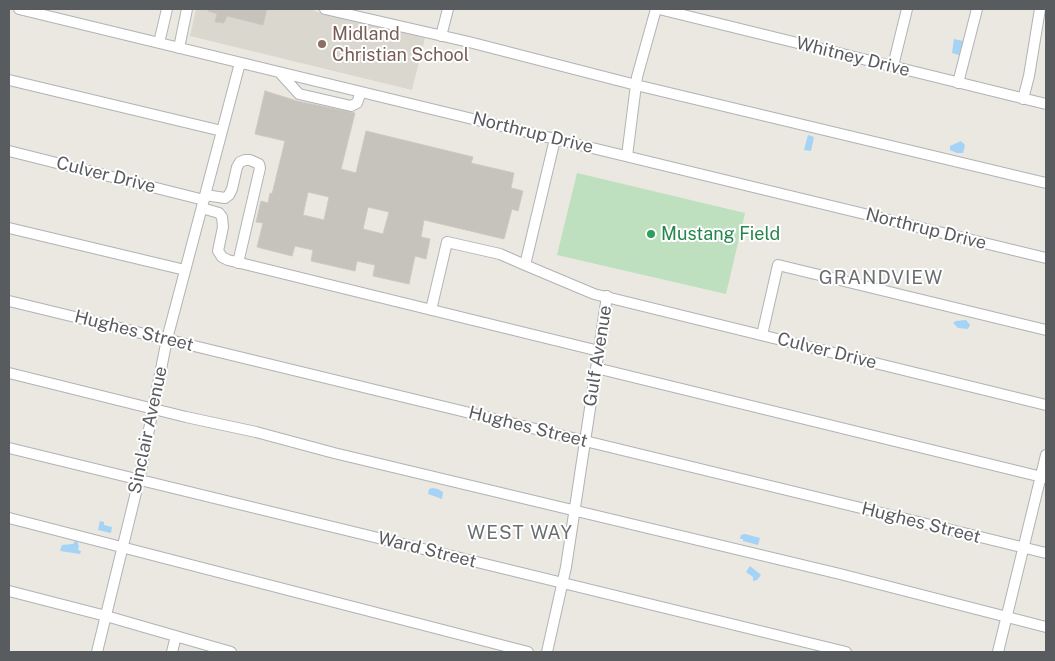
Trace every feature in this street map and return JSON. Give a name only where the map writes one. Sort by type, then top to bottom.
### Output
[{"type":"street","name":"Northrup Drive","points":[[19,9],[1046,258]]},
{"type":"street","points":[[159,43],[167,9]]},
{"type":"street","points":[[179,48],[187,9]]},
{"type":"street","points":[[325,9],[1046,183]]},
{"type":"street","points":[[441,36],[448,9]]},
{"type":"street","points":[[627,156],[636,85],[658,9]]},
{"type":"street","name":"Whitney Drive","points":[[658,9],[1046,104]]},
{"type":"street","points":[[892,66],[907,9]]},
{"type":"street","points":[[958,83],[977,9]]},
{"type":"street","points":[[1023,98],[1029,76],[1040,9]]},
{"type":"street","name":"Sinclair Avenue","points":[[97,652],[139,480],[167,339],[240,63]]},
{"type":"street","points":[[279,72],[299,94],[351,106],[357,103],[361,92]]},
{"type":"street","points":[[9,80],[222,131]]},
{"type":"street","points":[[525,265],[555,139]]},
{"type":"street","name":"Culver Drive","points":[[9,151],[203,201]]},
{"type":"street","points":[[203,201],[225,198],[229,195],[240,162],[250,160],[259,164],[260,168],[238,263]]},
{"type":"street","points":[[203,201],[222,216],[223,228],[219,254],[228,260],[599,351]]},
{"type":"street","points":[[9,228],[185,270]]},
{"type":"street","name":"Culver Drive","points":[[430,310],[447,242],[500,254],[594,294],[1046,405]]},
{"type":"street","points":[[762,335],[778,265],[1046,330]]},
{"type":"street","name":"Gulf Avenue","points":[[547,652],[563,583],[607,296]]},
{"type":"street","name":"Hughes Street","points":[[9,301],[1046,553]]},
{"type":"street","points":[[596,368],[1044,478]]},
{"type":"street","points":[[9,373],[840,574],[1046,627]]},
{"type":"street","name":"Ward Street","points":[[9,448],[846,652]]},
{"type":"street","points":[[998,652],[1044,478],[1046,455]]},
{"type":"street","points":[[9,518],[528,652]]},
{"type":"street","points":[[9,591],[106,616],[231,652]]},
{"type":"street","points":[[172,652],[176,636]]},
{"type":"shaded area","name":"Midland Christian School","points":[[196,9],[314,9],[314,11],[425,38],[412,90],[190,36]]},
{"type":"green space","name":"Mustang Field","points":[[577,173],[745,213],[726,294],[557,255]]},
{"type":"water","points":[[954,39],[963,41],[959,55],[952,53]]},
{"type":"water","points":[[808,135],[814,137],[811,151],[804,150]]},
{"type":"water","points":[[961,141],[965,145],[963,153],[950,150],[950,146]]},
{"type":"water","points":[[966,320],[970,325],[968,329],[958,328],[953,323],[956,321]]},
{"type":"water","points":[[433,488],[443,492],[442,499],[428,494],[429,489]]},
{"type":"water","points":[[100,521],[104,522],[104,525],[112,527],[111,533],[98,530]]},
{"type":"water","points":[[745,534],[760,538],[758,545],[740,539],[741,535]]},
{"type":"water","points":[[75,541],[78,542],[80,554],[60,551],[62,545],[73,544]]},
{"type":"water","points":[[750,566],[761,575],[757,580],[753,581],[753,577],[746,572]]},
{"type":"building","points":[[208,9],[267,9],[263,25],[227,16],[224,23],[215,22],[217,14],[208,11]]},
{"type":"building","points":[[265,91],[297,101],[355,113],[341,169],[356,173],[366,131],[473,157],[471,163],[514,173],[511,188],[523,191],[518,211],[512,209],[504,239],[424,220],[421,237],[430,239],[426,259],[415,256],[409,284],[373,276],[375,265],[357,261],[355,271],[311,261],[313,250],[295,246],[292,256],[257,247],[263,223],[256,222],[261,201],[268,203],[270,193],[272,194],[285,141],[255,134]],"holes":[[[308,192],[329,197],[324,220],[303,215]],[[368,207],[389,212],[383,234],[363,229]]]},
{"type":"place","name":"Midland Christian School","points":[[322,44]]},
{"type":"place","name":"Mustang Field","points":[[651,234]]},
{"type":"district","name":"GRANDVIEW","points":[[881,278]]},
{"type":"district","name":"WEST WAY","points":[[520,533]]}]
